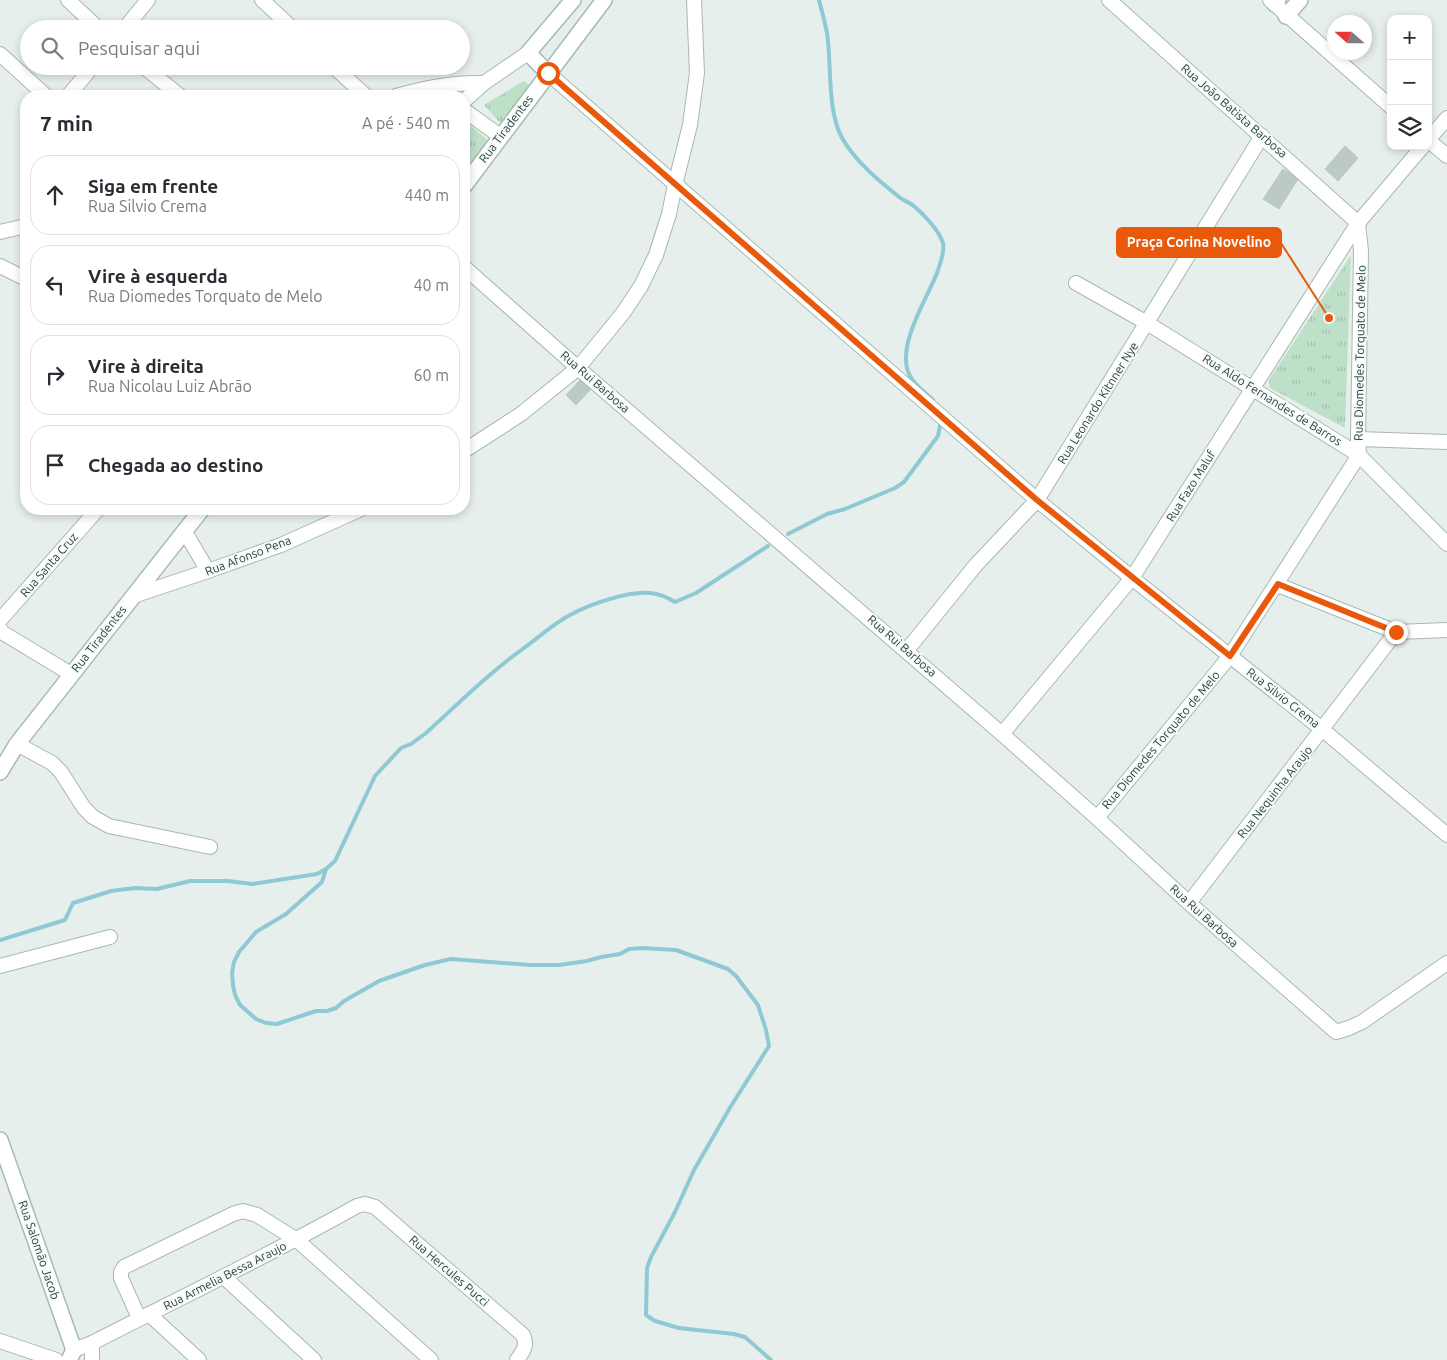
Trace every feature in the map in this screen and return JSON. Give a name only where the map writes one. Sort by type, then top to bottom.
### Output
[{"type":"street","points":[[68,0],[89,20]]},
{"type":"street","points":[[131,20],[148,0]]},
{"type":"street","points":[[262,0],[283,20]]},
{"type":"street","points":[[470,96],[484,83],[528,53],[573,0]]},
{"type":"street","name":"Rua Tiradentes","points":[[470,178],[604,0]]},
{"type":"street","points":[[470,447],[521,414],[578,368],[623,313],[641,286],[669,214],[690,126],[696,73],[694,0]]},
{"type":"street","name":"Rua João Batista Barbosa","points":[[1109,0],[1358,222]]},
{"type":"street","points":[[1286,16],[1300,0]]},
{"type":"street","points":[[1274,1],[1286,16],[1389,105]]},
{"type":"street","name":"Rua Silvio Crema","points":[[528,53],[548,73],[675,185],[1037,500],[1323,730],[1447,835]]},
{"type":"street","points":[[0,54],[20,72]]},
{"type":"street","points":[[23,75],[39,90]]},
{"type":"street","points":[[73,90],[86,75]]},
{"type":"street","points":[[155,75],[173,90]]},
{"type":"street","points":[[343,75],[359,90]]},
{"type":"street","points":[[420,90],[443,84],[484,83]]},
{"type":"street","points":[[470,114],[500,136]]},
{"type":"street","points":[[1432,135],[1447,118]]},
{"type":"street","name":"Rua Leonardo Kitnner Nye","points":[[907,650],[975,566],[1037,500],[1262,136]]},
{"type":"street","points":[[1432,143],[1447,156]]},
{"type":"street","name":"Rua Fazo Maluf","points":[[1002,734],[1132,578],[1358,222],[1420,150]]},
{"type":"street","name":"Rua Diomedes Torquato de Melo","points":[[1097,818],[1230,656],[1278,584],[1359,455],[1361,251],[1358,222]]},
{"type":"street","points":[[0,232],[20,230]]},
{"type":"street","points":[[0,266],[20,276]]},
{"type":"street","name":"Rua Rui Barbosa","points":[[470,272],[578,368],[907,650],[1097,818],[1188,904],[1336,1032],[1362,1022],[1447,963]]},
{"type":"street","name":"Rua Aldo Fernandes de Barros","points":[[1076,283],[1148,323],[1359,455],[1447,544]]},
{"type":"street","points":[[1358,439],[1447,442]]},
{"type":"street","name":"Rua Santa Cruz","points":[[0,620],[93,515]]},
{"type":"street","name":"Rua Tiradentes","points":[[0,772],[17,744],[198,515]]},
{"type":"street","name":"Rua Afonso Pena","points":[[133,596],[208,572],[281,545],[348,515]]},
{"type":"street","points":[[185,532],[208,572]]},
{"type":"street","points":[[1278,584],[1396,632],[1447,630]]},
{"type":"street","points":[[0,629],[3,633],[71,674]]},
{"type":"street","name":"Rua Nequinha Araujo","points":[[1188,904],[1323,730],[1396,632]]},
{"type":"street","points":[[17,744],[52,763],[61,772],[84,808],[93,817],[109,826],[210,847]]},
{"type":"street","points":[[0,966],[110,937]]},
{"type":"street","name":"Rua Salomão Jacob","points":[[0,1140],[72,1355]]},
{"type":"street","name":"Rua Armelia Bessa Araujo","points":[[72,1355],[144,1316],[298,1240],[357,1206],[365,1204],[375,1207]]},
{"type":"street","name":"Rua Hercules Pucci","points":[[375,1207],[523,1335],[525,1349],[517,1360]]},
{"type":"street","points":[[199,1360],[144,1316],[121,1278],[121,1272],[124,1267],[233,1214],[243,1211],[257,1215],[298,1240],[431,1360]]},
{"type":"street","points":[[224,1277],[314,1360]]},
{"type":"street","points":[[0,1342],[56,1360]]},
{"type":"street","points":[[92,1343],[92,1360]]},
{"type":"green space","points":[[524,81],[532,87],[503,126],[484,105]]},
{"type":"green space","points":[[470,125],[491,143],[470,172]]},
{"type":"green space","points":[[1351,255],[1345,428],[1270,388],[1269,380]]},
{"type":"building","points":[[1345,146],[1358,158],[1338,181],[1325,169]]},
{"type":"building","points":[[1283,169],[1298,179],[1279,209],[1263,199]]},
{"type":"building","points":[[581,379],[591,389],[576,405],[566,395]]},
{"type":"waterway","points":[[819,0],[826,25],[832,104],[842,138],[868,170],[923,215],[935,229],[943,243],[943,254],[913,326],[908,340],[906,355],[907,368],[912,379],[933,400]]},
{"type":"waterway","points":[[788,534],[827,514],[845,509],[895,488],[904,482],[938,436],[941,421]]},
{"type":"waterway","points":[[768,546],[696,593],[675,602],[666,597],[650,593],[631,594],[609,599],[570,615],[498,668],[426,733],[411,744],[401,748],[375,776],[335,861],[326,869],[322,882],[286,914],[256,932],[239,952],[234,962],[232,973],[235,995],[240,1005],[256,1019],[266,1023],[277,1024],[316,1011],[327,1011],[336,1008],[344,1001],[379,981],[425,965],[451,959],[530,965],[559,965],[587,961],[620,954],[629,949],[642,948],[676,950],[728,969],[736,976],[758,1005],[769,1046],[694,1170],[675,1212],[651,1257],[647,1268],[646,1315],[655,1321],[679,1328],[745,1337],[771,1360]]},
{"type":"waterway","points":[[0,940],[65,920],[73,903],[111,891],[135,888],[157,889],[190,881],[228,881],[252,884],[317,874],[326,869]]},
{"type":"place","name":"Praça Corina Novelino","points":[[1329,318]]},
{"type":"route","points":[[548,73],[1037,500],[1230,656],[1278,584],[1396,632]]}]
